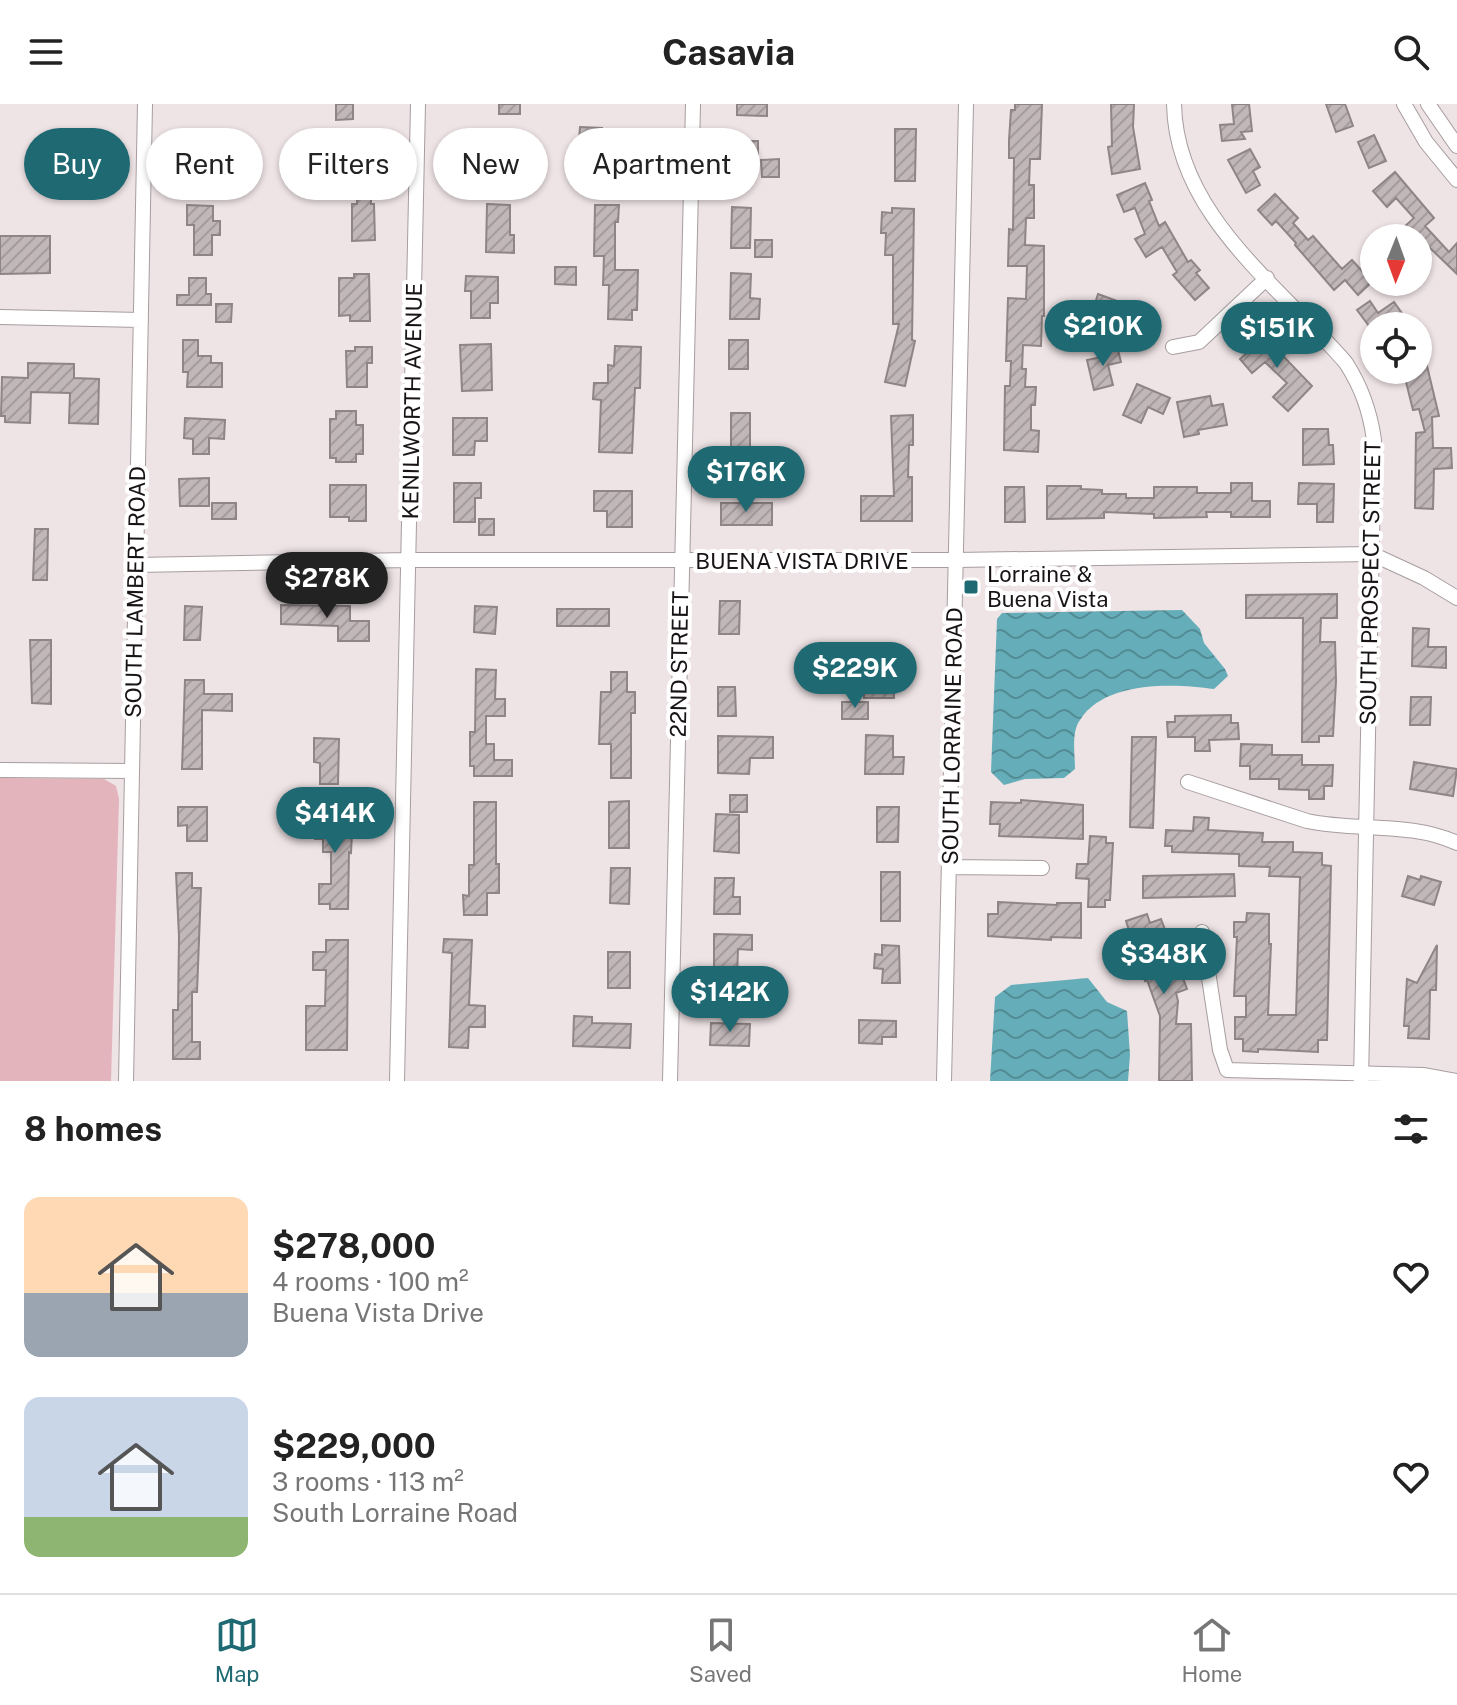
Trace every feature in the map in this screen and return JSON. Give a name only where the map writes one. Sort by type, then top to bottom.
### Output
[{"type":"street","name":"SOUTH LAMBERT ROAD","points":[[126,1081],[145,104]]},
{"type":"street","name":"KENILWORTH AVENUE","points":[[397,1081],[418,104]]},
{"type":"street","name":"22ND STREET","points":[[670,1081],[693,104]]},
{"type":"street","name":"SOUTH LORRAINE ROAD","points":[[944,1081],[966,104]]},
{"type":"street","name":"SOUTH PROSPECT STREET","points":[[1174,104],[1182,157],[1202,201],[1218,225],[1346,363],[1366,401],[1374,440],[1361,1077]]},
{"type":"street","points":[[1404,104],[1441,163],[1457,180]]},
{"type":"street","points":[[1428,104],[1457,148],[1441,163]]},
{"type":"street","points":[[1173,347],[1199,342],[1267,278]]},
{"type":"street","points":[[0,317],[141,320]]},
{"type":"street","name":"BUENA VISTA DRIVE","points":[[136,565],[409,560],[956,560],[1372,554],[1424,578],[1457,598]]},
{"type":"street","points":[[0,770],[132,771]]},
{"type":"street","points":[[1188,782],[1307,821],[1326,825],[1409,829],[1457,843]]},
{"type":"street","points":[[949,867],[1042,868]]},
{"type":"street","points":[[1202,932],[1225,1076],[1423,1075],[1457,1081]]},
{"type":"shaded area","points":[[0,778],[104,779],[116,786],[119,799],[111,1081],[0,1081]]},
{"type":"water","points":[[1182,610],[1200,629],[1204,643],[1228,676],[1214,689],[1160,686],[1122,691],[1105,698],[1091,707],[1077,725],[1075,769],[1064,778],[1025,779],[1004,785],[991,772],[997,619],[1002,613]]},
{"type":"water","points":[[1088,978],[1107,1002],[1127,1011],[1128,1081],[990,1081],[995,997],[1011,985]]},
{"type":"building","points":[[336,104],[353,104],[353,119],[336,120]]},
{"type":"building","points":[[499,104],[520,104],[520,114],[499,114]]},
{"type":"building","points":[[737,104],[767,104],[767,116],[737,115]]},
{"type":"building","points":[[1015,104],[1042,104],[1040,159],[1030,159],[1029,185],[1034,185],[1034,218],[1026,218],[1025,245],[1044,246],[1044,316],[1041,346],[1023,345],[1022,369],[1026,369],[1025,387],[1036,387],[1035,405],[1031,405],[1031,430],[1039,431],[1038,452],[1004,450],[1005,386],[1010,386],[1011,361],[1006,361],[1008,298],[1026,299],[1027,266],[1008,266],[1009,229],[1013,230],[1014,158],[1009,158],[1009,140],[1011,110],[1015,110]]},
{"type":"building","points":[[1111,104],[1134,104],[1133,127],[1140,169],[1112,174],[1108,147],[1112,146]]},
{"type":"building","points":[[1232,104],[1249,104],[1252,131],[1241,132],[1245,139],[1222,141],[1220,125],[1234,124]]},
{"type":"building","points":[[1326,104],[1345,104],[1353,126],[1336,132]]},
{"type":"building","points":[[895,129],[916,129],[915,181],[895,181]]},
{"type":"building","points":[[1374,135],[1386,161],[1369,168],[1358,142]]},
{"type":"building","points":[[1250,149],[1260,167],[1253,171],[1260,185],[1246,193],[1228,160]]},
{"type":"building","points":[[779,159],[779,177],[762,177],[761,160]]},
{"type":"building","points":[[1395,172],[1434,218],[1427,224],[1407,224],[1414,218],[1396,198],[1387,207],[1373,191]]},
{"type":"building","points":[[1145,183],[1159,226],[1165,222],[1188,262],[1191,260],[1200,270],[1196,273],[1209,288],[1195,300],[1173,275],[1177,272],[1162,247],[1146,257],[1135,239],[1145,234],[1135,208],[1124,212],[1117,195]]},
{"type":"building","points":[[1275,194],[1298,218],[1293,223],[1308,240],[1313,236],[1342,269],[1352,260],[1360,269],[1360,293],[1358,295],[1345,280],[1334,290],[1276,221],[1272,225],[1258,210]]},
{"type":"building","points":[[357,200],[371,200],[374,204],[375,240],[352,241],[352,204],[357,204]]},
{"type":"building","points":[[487,204],[510,205],[510,235],[514,235],[514,253],[486,252]]},
{"type":"building","points":[[187,205],[213,206],[213,221],[220,221],[220,235],[212,235],[212,255],[194,255],[194,225],[187,225]]},
{"type":"building","points":[[595,205],[619,205],[618,222],[615,222],[615,270],[638,270],[637,310],[632,310],[632,320],[608,319],[609,285],[603,285],[604,256],[594,256]]},
{"type":"building","points":[[732,207],[751,208],[750,248],[731,248]]},
{"type":"building","points":[[892,208],[914,209],[912,340],[915,341],[905,386],[885,382],[899,324],[893,324],[893,255],[885,255],[886,233],[881,233],[882,212],[892,213]]},
{"type":"building","points":[[1432,234],[1449,252],[1457,243],[1457,274],[1432,250]]},
{"type":"building","points":[[0,236],[50,236],[50,273],[0,274]]},
{"type":"building","points":[[755,240],[772,240],[772,257],[755,257]]},
{"type":"building","points":[[555,267],[576,267],[576,285],[555,284]]},
{"type":"building","points":[[731,273],[751,274],[750,298],[760,299],[759,319],[730,319]]},
{"type":"building","points":[[354,274],[369,274],[370,321],[350,321],[350,315],[339,316],[339,278],[354,278]]},
{"type":"building","points":[[466,276],[498,277],[498,303],[490,303],[490,318],[471,318],[471,291],[465,291]]},
{"type":"building","points":[[189,278],[206,278],[206,294],[211,294],[211,305],[177,305],[177,295],[189,295]]},
{"type":"building","points":[[1098,294],[1131,306],[1119,340],[1104,334],[1109,319],[1092,313]]},
{"type":"building","points":[[1370,301],[1377,312],[1360,314],[1357,310]]},
{"type":"building","points":[[1394,302],[1401,312],[1379,312]]},
{"type":"building","points":[[216,304],[232,304],[231,322],[216,322]]},
{"type":"building","points":[[1261,333],[1312,386],[1288,411],[1273,397],[1287,383],[1265,362],[1252,373],[1240,359],[1249,351],[1245,347]]},
{"type":"building","points":[[183,340],[198,340],[198,356],[211,356],[211,363],[222,363],[222,387],[187,387],[188,372],[183,372]]},
{"type":"building","points":[[729,340],[748,340],[748,369],[729,369]]},
{"type":"building","points":[[491,344],[492,390],[462,391],[460,345]]},
{"type":"building","points":[[615,346],[641,347],[640,388],[635,388],[632,453],[599,452],[601,400],[593,399],[594,383],[608,383],[608,365],[614,366]]},
{"type":"building","points":[[1117,346],[1121,362],[1108,365],[1113,385],[1094,390],[1087,360],[1102,357],[1100,350]]},
{"type":"building","points":[[355,347],[372,347],[372,363],[367,363],[367,387],[347,387],[346,351],[355,351]]},
{"type":"building","points":[[28,363],[74,364],[74,378],[99,379],[98,424],[69,423],[70,393],[31,392],[30,423],[5,422],[5,416],[1,416],[2,377],[28,378]]},
{"type":"building","points":[[1137,384],[1170,398],[1163,414],[1148,407],[1141,423],[1123,415]]},
{"type":"building","points":[[1406,384],[1431,384],[1439,416],[1432,417],[1433,448],[1451,448],[1452,468],[1434,469],[1433,509],[1415,508],[1416,433],[1425,432],[1419,409],[1413,410]]},
{"type":"building","points":[[1210,396],[1212,406],[1223,404],[1227,425],[1198,430],[1199,434],[1184,437],[1177,402]]},
{"type":"building","points":[[336,411],[356,411],[356,425],[363,425],[363,454],[356,454],[356,462],[336,462],[336,458],[330,458],[330,419],[336,419]]},
{"type":"building","points":[[731,413],[750,413],[750,455],[731,455]]},
{"type":"building","points":[[913,415],[913,445],[909,445],[908,477],[912,477],[912,521],[861,521],[861,496],[894,496],[891,416]]},
{"type":"building","points":[[185,418],[225,420],[224,439],[209,438],[209,454],[193,454],[193,439],[184,438]]},
{"type":"building","points":[[453,418],[487,418],[487,441],[475,441],[474,455],[453,455]]},
{"type":"building","points":[[1303,429],[1328,429],[1334,464],[1303,465]]},
{"type":"building","points":[[209,478],[209,506],[180,506],[179,479]]},
{"type":"building","points":[[454,483],[481,483],[481,498],[475,498],[475,522],[454,522]]},
{"type":"building","points":[[1231,483],[1252,483],[1252,501],[1270,501],[1270,517],[1231,517],[1231,512],[1206,512],[1207,517],[1154,518],[1154,514],[1104,512],[1104,518],[1047,519],[1047,486],[1081,486],[1081,489],[1102,490],[1102,494],[1126,494],[1126,498],[1154,498],[1154,487],[1197,487],[1197,493],[1231,493]]},
{"type":"building","points":[[1299,483],[1334,484],[1333,522],[1317,522],[1317,504],[1298,504]]},
{"type":"building","points":[[330,485],[366,485],[366,521],[330,517]]},
{"type":"building","points":[[1005,487],[1024,487],[1025,522],[1005,522]]},
{"type":"building","points":[[594,491],[632,491],[632,527],[607,527],[607,511],[594,511]]},
{"type":"building","points":[[212,503],[236,503],[236,519],[212,519]]},
{"type":"building","points":[[721,503],[772,503],[772,525],[721,525]]},
{"type":"building","points":[[479,519],[494,519],[494,535],[479,535]]},
{"type":"building","points":[[35,529],[48,529],[47,580],[33,580]]},
{"type":"building","points":[[1337,594],[1337,618],[1321,618],[1320,642],[1335,642],[1333,736],[1319,736],[1319,742],[1302,742],[1303,618],[1246,618],[1246,595]]},
{"type":"building","points":[[720,601],[740,601],[739,634],[719,634]]},
{"type":"building","points":[[281,605],[350,606],[350,621],[369,621],[369,641],[338,641],[338,626],[281,624]]},
{"type":"building","points":[[185,606],[202,607],[200,640],[184,640]]},
{"type":"building","points":[[475,606],[497,607],[495,634],[474,632]]},
{"type":"building","points":[[557,609],[609,609],[609,626],[557,626]]},
{"type":"building","points":[[1413,628],[1429,629],[1428,647],[1446,647],[1446,668],[1412,666]]},
{"type":"building","points":[[30,640],[51,640],[51,704],[32,703]]},
{"type":"building","points":[[476,669],[496,670],[495,699],[505,699],[505,716],[486,716],[486,744],[494,744],[494,760],[512,760],[512,776],[474,776],[474,766],[470,766],[470,732],[475,732]]},
{"type":"building","points":[[611,672],[627,672],[627,692],[635,692],[635,713],[631,713],[631,778],[611,778],[611,744],[599,744],[601,692],[611,692]]},
{"type":"building","points":[[864,677],[893,677],[894,698],[864,698]]},
{"type":"building","points":[[185,680],[204,680],[204,694],[232,694],[232,711],[202,710],[202,769],[182,769]]},
{"type":"building","points":[[718,687],[735,687],[736,716],[718,716]]},
{"type":"building","points":[[1411,697],[1431,697],[1430,725],[1410,725]]},
{"type":"building","points":[[842,702],[868,702],[868,719],[842,719]]},
{"type":"building","points":[[1231,715],[1231,723],[1238,723],[1239,739],[1209,740],[1210,751],[1195,751],[1195,737],[1168,737],[1167,722],[1175,722],[1175,716]]},
{"type":"building","points":[[866,735],[893,736],[893,757],[904,757],[903,774],[865,774]]},
{"type":"building","points":[[718,736],[773,737],[773,758],[750,758],[749,774],[718,773]]},
{"type":"building","points":[[1132,737],[1156,737],[1153,828],[1130,827]]},
{"type":"building","points":[[314,738],[339,739],[338,784],[320,784],[320,763],[314,762]]},
{"type":"building","points":[[1241,744],[1272,745],[1272,755],[1302,755],[1302,765],[1333,765],[1332,786],[1324,786],[1324,799],[1309,799],[1309,790],[1279,789],[1279,779],[1250,779],[1250,766],[1240,766]]},
{"type":"building","points":[[1414,762],[1457,769],[1453,796],[1410,789]]},
{"type":"building","points":[[730,795],[747,795],[747,812],[730,812]]},
{"type":"building","points":[[1021,800],[1083,805],[1083,839],[999,836],[1000,824],[990,824],[991,802],[1021,803]]},
{"type":"building","points":[[629,801],[629,848],[609,848],[609,802]]},
{"type":"building","points":[[474,802],[496,802],[499,893],[487,893],[487,915],[464,915],[463,895],[469,896],[469,865],[474,865]]},
{"type":"building","points":[[328,803],[347,803],[346,833],[352,833],[348,909],[330,909],[330,904],[319,904],[319,884],[331,884],[331,852],[323,852],[323,839],[315,839],[315,815],[327,815]]},
{"type":"building","points":[[178,807],[207,807],[207,841],[187,841],[187,825],[178,826]]},
{"type":"building","points":[[877,807],[899,807],[898,842],[877,842]]},
{"type":"building","points":[[716,814],[739,815],[739,853],[714,851]]},
{"type":"building","points":[[1194,817],[1209,818],[1208,830],[1263,833],[1262,842],[1293,842],[1293,852],[1322,853],[1322,865],[1331,866],[1327,1040],[1318,1040],[1318,1052],[1243,1051],[1243,1039],[1235,1039],[1235,1017],[1246,1017],[1246,996],[1234,996],[1237,937],[1234,937],[1234,922],[1246,922],[1247,913],[1269,914],[1268,1015],[1296,1015],[1300,877],[1269,876],[1270,867],[1239,866],[1239,854],[1172,852],[1172,846],[1165,846],[1166,830],[1193,831]]},
{"type":"building","points":[[1090,836],[1106,837],[1106,843],[1113,843],[1110,900],[1105,900],[1105,907],[1088,907],[1089,879],[1076,878],[1077,864],[1088,864]]},
{"type":"building","points":[[611,868],[630,868],[629,904],[610,903]]},
{"type":"building","points":[[881,872],[900,872],[900,921],[881,921]]},
{"type":"building","points":[[176,873],[192,873],[192,888],[201,888],[197,992],[192,992],[192,1042],[200,1042],[200,1059],[173,1059],[173,1010],[178,1010]]},
{"type":"building","points":[[1234,874],[1235,896],[1143,898],[1143,876]]},
{"type":"building","points":[[1408,876],[1441,882],[1434,905],[1402,896]]},
{"type":"building","points":[[715,878],[734,878],[733,897],[740,897],[740,914],[714,914]]},
{"type":"building","points":[[998,902],[1081,903],[1081,938],[1051,937],[1051,940],[988,936],[988,914],[998,914]]},
{"type":"building","points":[[1147,914],[1150,923],[1161,919],[1187,989],[1176,993],[1176,1024],[1191,1024],[1192,1081],[1159,1081],[1160,1016],[1126,921]]},
{"type":"building","points":[[714,934],[752,935],[752,950],[738,949],[737,979],[742,979],[742,992],[726,992],[726,970],[714,970]]},
{"type":"building","points":[[444,939],[472,940],[469,1005],[485,1006],[485,1027],[469,1027],[468,1048],[449,1047],[452,953],[443,952]]},
{"type":"building","points":[[326,940],[348,940],[347,1050],[306,1050],[306,1006],[325,1006],[326,970],[313,970],[313,952],[326,952]]},
{"type":"building","points":[[882,945],[899,946],[900,983],[882,983],[883,969],[874,968],[875,954],[882,955]]},
{"type":"building","points":[[1437,945],[1436,990],[1430,990],[1429,1039],[1408,1038],[1409,1026],[1404,1026],[1407,979],[1417,983]]},
{"type":"building","points":[[608,952],[630,952],[630,988],[608,988]]},
{"type":"building","points":[[574,1016],[592,1017],[592,1023],[631,1024],[630,1048],[573,1046]]},
{"type":"building","points":[[859,1020],[896,1021],[896,1037],[882,1037],[882,1044],[859,1043]]},
{"type":"building","points":[[711,1023],[750,1024],[749,1046],[710,1045]]},
{"type":"place","name":"Lorraine & Buena Vista","points":[[971,587]]}]
